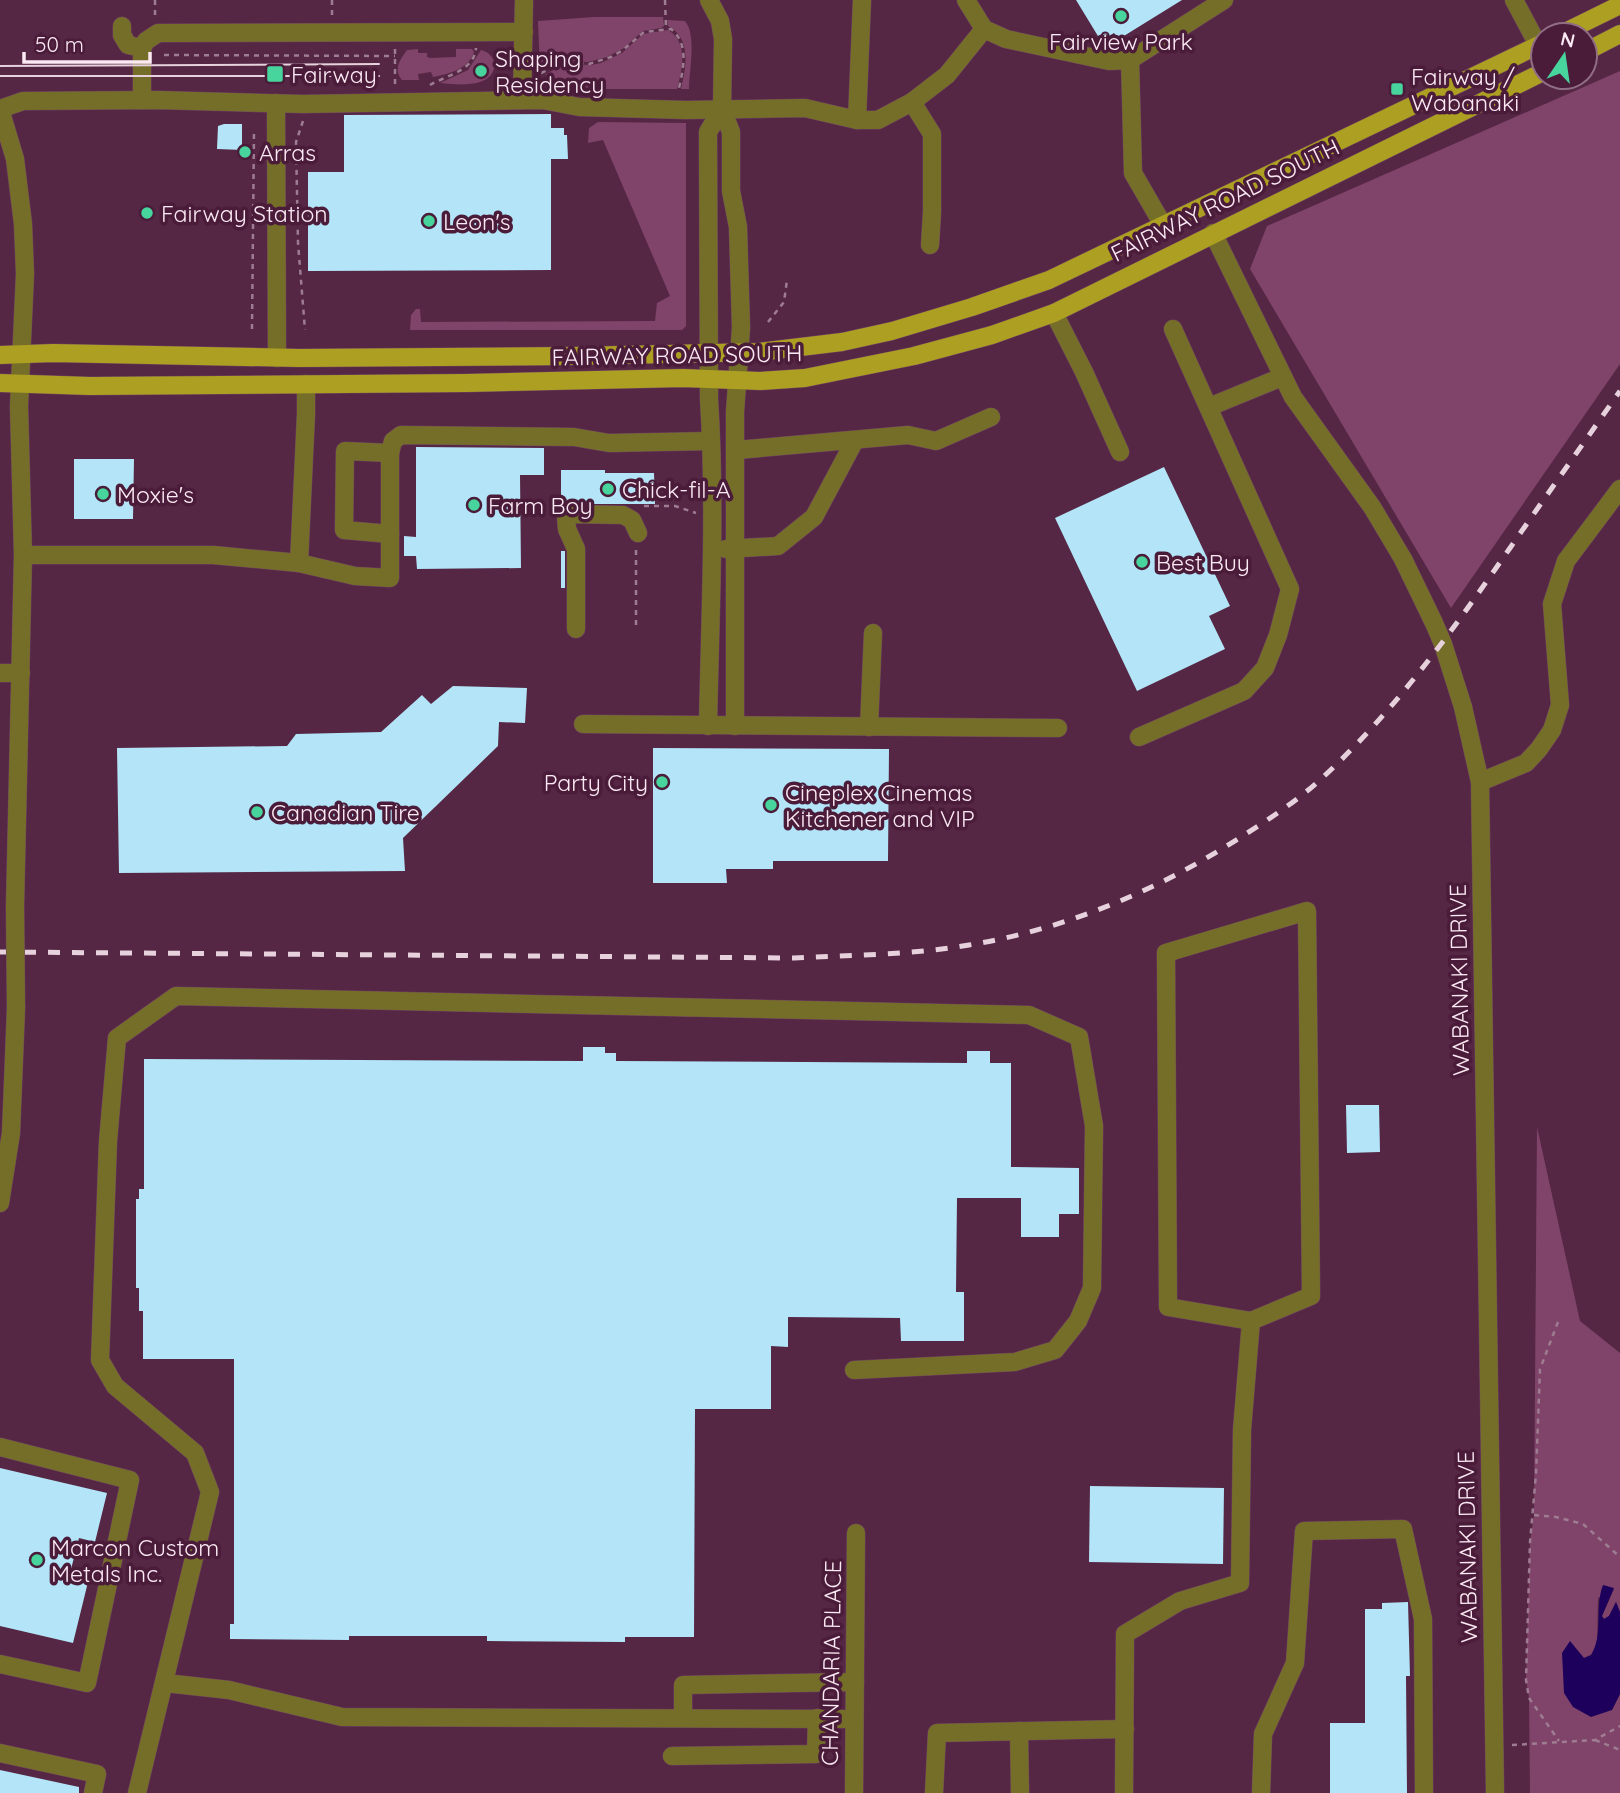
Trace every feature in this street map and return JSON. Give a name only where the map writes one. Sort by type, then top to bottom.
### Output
[{"type":"main road","points":[[1587,21],[1620,5]]},
{"type":"main road","points":[[1599,45],[1620,34]]},
{"type":"main road","name":"FAIRWAY ROAD SOUTH","points":[[0,355],[53,353],[276,358],[574,356],[740,352],[842,342],[892,331],[1049,280],[1529,50]]},
{"type":"main road","name":"FAIRWAY ROAD SOUTH","points":[[0,383],[306,384],[738,380],[805,378],[861,368],[992,335],[1054,313],[1529,79]]},
{"type":"street","points":[[522,100],[524,0]]},
{"type":"street","points":[[709,0],[720,21],[723,39],[722,109],[731,132],[731,191],[738,240],[740,352],[735,412],[737,450],[734,726]]},
{"type":"street","points":[[857,120],[862,0]]},
{"type":"street","points":[[966,0],[984,29],[1006,39],[1109,61],[1130,60],[1224,0]]},
{"type":"street","points":[[1514,0],[1529,24]]},
{"type":"street","points":[[122,26],[122,35],[128,44],[142,48]]},
{"type":"street","points":[[0,1203],[11,1133],[16,1009],[15,907],[23,555],[20,384],[25,274],[23,224],[15,159],[0,109],[23,101],[275,103],[543,100],[579,107],[804,108],[857,120],[878,120],[912,102],[947,75],[984,29]]},
{"type":"street","points":[[142,100],[142,48],[152,36],[164,33],[524,32]]},
{"type":"street","points":[[1130,60],[1133,173],[1163,225]]},
{"type":"street","points":[[912,102],[932,134],[930,245]]},
{"type":"street","points":[[275,103],[276,358]]},
{"type":"street","points":[[708,726],[712,549],[708,132],[722,109]]},
{"type":"street","name":"WABANAKI DRIVE","points":[[1213,233],[1293,397],[1372,507],[1424,601],[1443,644],[1463,707],[1480,782],[1494,1793]]},
{"type":"street","points":[[1054,313],[1120,452]]},
{"type":"street","points":[[1139,737],[1244,691],[1265,668],[1279,635],[1290,589],[1173,329]]},
{"type":"street","points":[[1209,407],[1282,377]]},
{"type":"street","points":[[299,562],[306,384]]},
{"type":"street","points":[[737,450],[908,435],[936,441],[991,417]]},
{"type":"street","points":[[23,555],[214,555],[299,562],[355,576],[390,578],[390,453],[393,441],[401,435],[574,437],[609,443],[711,440]]},
{"type":"street","points":[[712,549],[778,546],[814,517],[855,440]]},
{"type":"street","points":[[390,453],[345,451],[344,530],[390,534]]},
{"type":"street","points":[[1480,782],[1526,763],[1552,730],[1560,705],[1552,604],[1566,561],[1620,489]]},
{"type":"street","points":[[571,629],[576,549],[567,529],[566,517],[570,514],[615,513],[632,520],[638,534]]},
{"type":"street","points":[[869,727],[873,633]]},
{"type":"street","points":[[0,673],[21,673]]},
{"type":"street","points":[[583,724],[1058,728]]},
{"type":"street","points":[[1307,911],[1311,1296],[1251,1321],[1168,1307],[1166,953],[1307,911]]},
{"type":"street","points":[[137,1793],[210,1492],[195,1453],[115,1386],[100,1360],[108,1142],[117,1038],[176,996],[1029,1015],[1079,1037],[1094,1126],[1092,1288],[1078,1321],[1055,1350],[1015,1362],[854,1370]]},
{"type":"street","points":[[1124,1793],[1125,1634],[1180,1601],[1240,1583],[1242,1430],[1251,1321]]},
{"type":"street","points":[[0,1447],[130,1480],[87,1683],[0,1664]]},
{"type":"street","points":[[1261,1793],[1263,1734],[1295,1663],[1304,1531],[1404,1529],[1423,1619],[1424,1793]]},
{"type":"street","name":"CHANDARIA PLACE","points":[[854,1793],[856,1533]]},
{"type":"street","points":[[165,1682],[229,1690],[342,1717],[855,1718]]},
{"type":"street","points":[[683,1718],[683,1685],[855,1682]]},
{"type":"street","points":[[673,1756],[816,1754],[817,1718]]},
{"type":"street","points":[[934,1793],[937,1733],[1125,1729]]},
{"type":"street","points":[[1019,1731],[1020,1793]]},
{"type":"street","points":[[0,1753],[97,1774],[93,1793]]},
{"type":"path","points":[[155,0],[155,19]]},
{"type":"path","points":[[332,0],[332,19]]},
{"type":"path","points":[[665,0],[666,28]]},
{"type":"path","points":[[538,74],[564,62],[589,64],[611,57],[623,50],[640,33],[666,28],[675,31],[684,54],[678,92]]},
{"type":"path","points":[[430,85],[471,63],[476,52],[476,41]]},
{"type":"path","points":[[395,46],[395,85]]},
{"type":"path","points":[[164,55],[395,55]]},
{"type":"path","points":[[303,120],[296,142],[298,243],[305,330]]},
{"type":"path","points":[[252,329],[254,130]]},
{"type":"path","points":[[768,322],[783,302],[787,280]]},
{"type":"path","points":[[1558,1322],[1540,1369],[1534,1515],[1530,1542],[1526,1680],[1529,1698],[1559,1741]]},
{"type":"path","points":[[1534,1515],[1583,1524],[1620,1558]]},
{"type":"path","points":[[1595,1740],[1620,1726]]},
{"type":"path","points":[[1495,1746],[1595,1740],[1620,1750]]},
{"type":"shaded area","points":[[594,17],[663,17],[664,26],[643,31],[624,48],[607,57],[588,62],[560,60],[540,69],[538,21]]},
{"type":"shaded area","points":[[667,20],[685,21],[689,27],[692,44],[689,89],[681,89],[685,63],[684,46],[676,31],[668,26]]},
{"type":"shaded area","points":[[668,30],[675,35],[681,49],[682,66],[677,89],[592,89],[545,75],[562,64],[601,63],[622,53],[643,34]]},
{"type":"shaded area","points":[[418,49],[418,53],[427,53],[430,58],[456,57],[456,49],[472,49],[474,52],[468,63],[452,72],[433,77],[431,72],[418,74],[419,80],[402,80],[398,72],[400,61],[407,50]]},
{"type":"shaded area","points":[[481,50],[494,61],[490,76],[470,84],[440,83],[468,70]]},
{"type":"shaded area","points":[[1620,71],[1620,364],[1451,608],[1250,269],[1267,226],[1574,91],[1599,91],[1599,80]]},
{"type":"shaded area","points":[[598,122],[686,123],[686,326],[682,330],[410,330],[411,315],[416,309],[420,309],[421,322],[655,321],[657,303],[670,296],[603,140],[588,143],[589,128]]},
{"type":"shaded area","points":[[1537,1127],[1580,1321],[1620,1353],[1620,1612],[1616,1602],[1609,1616],[1604,1619],[1602,1616],[1614,1589],[1598,1598],[1597,1646],[1591,1655],[1584,1658],[1612,1710],[1620,1694],[1620,1793],[1530,1793],[1529,1698],[1526,1680],[1530,1542],[1534,1515]]},
{"type":"shaded area","points":[[1603,1585],[1614,1588],[1602,1616],[1604,1619],[1609,1616],[1616,1602],[1620,1612],[1620,1694],[1612,1710],[1591,1717],[1573,1707],[1564,1693],[1562,1653],[1570,1641],[1584,1658],[1591,1655],[1597,1638]]},
{"type":"building","name":"Fairview Park","points":[[1076,0],[1182,0],[1119,39],[1114,33],[1101,41]]},
{"type":"building","name":"Leon's","points":[[551,114],[551,128],[564,128],[564,135],[567,135],[568,159],[551,159],[551,270],[308,271],[308,172],[344,172],[344,115]]},
{"type":"building","points":[[242,124],[242,150],[217,149],[218,126]]},
{"type":"building","points":[[416,447],[544,448],[544,475],[520,475],[521,568],[417,569],[416,556],[404,556],[404,536],[416,537]]},
{"type":"building","points":[[74,459],[134,459],[133,519],[74,519]]},
{"type":"building","name":"Best Buy","points":[[1164,467],[1230,606],[1209,616],[1225,649],[1137,691],[1055,518]]},
{"type":"building","name":"Chick-fil-A","points":[[561,470],[654,473],[655,504],[561,504]]},
{"type":"building","points":[[561,551],[565,551],[565,588],[561,588]]},
{"type":"building","points":[[453,686],[527,688],[525,723],[499,722],[498,746],[403,838],[405,871],[119,873],[117,748],[287,746],[296,734],[381,732],[422,695],[431,704]]},
{"type":"building","name":"Cineplex Cinemas Kitchener and VIP","points":[[653,748],[889,749],[888,861],[773,861],[773,869],[726,869],[727,883],[653,883]]},
{"type":"building","points":[[583,1047],[605,1047],[605,1053],[616,1053],[616,1061],[967,1063],[967,1051],[990,1051],[990,1063],[1011,1063],[1011,1167],[1079,1168],[1079,1214],[1059,1214],[1059,1237],[1021,1237],[1021,1198],[957,1198],[956,1292],[964,1292],[964,1341],[901,1341],[900,1318],[788,1317],[788,1347],[771,1346],[771,1409],[695,1409],[694,1637],[625,1637],[625,1642],[487,1641],[487,1636],[349,1636],[349,1640],[230,1639],[230,1624],[234,1624],[234,1359],[143,1359],[143,1311],[139,1311],[139,1288],[136,1288],[136,1199],[139,1199],[139,1189],[144,1189],[144,1059],[583,1061]]},
{"type":"building","points":[[1346,1105],[1379,1105],[1380,1152],[1347,1153]]},
{"type":"building","name":"Marcon Custom Metals Inc.","points":[[0,1468],[107,1493],[95,1542],[79,1538],[69,1577],[88,1582],[73,1643],[0,1626]]},
{"type":"building","points":[[1090,1486],[1224,1488],[1223,1564],[1089,1562]]},
{"type":"building","points":[[1408,1602],[1410,1676],[1406,1676],[1407,1793],[1330,1793],[1330,1723],[1365,1723],[1365,1609],[1382,1609],[1382,1603]]},
{"type":"building","points":[[0,1770],[79,1787],[79,1793],[0,1793]]},
{"type":"tram line","points":[[0,66],[379,64]]},
{"type":"tram line","points":[[0,76],[379,76]]},
{"type":"railway","points":[[0,952],[794,958],[925,951],[969,945],[1042,929],[1077,917],[1146,889],[1212,855],[1294,801],[1348,753],[1398,698],[1445,639],[1620,391]]},
{"type":"place","name":"Fairview Park","points":[[1121,16]]},
{"type":"place","name":"Shaping Residency","points":[[481,71]]},
{"type":"place","name":"Fairway","points":[[275,74]]},
{"type":"place","name":"Fairway / Wabanaki","points":[[1397,89]]},
{"type":"place","name":"Arras","points":[[245,152]]},
{"type":"place","name":"Fairway Station","points":[[147,213]]},
{"type":"place","name":"Leon's","points":[[429,221]]},
{"type":"place","name":"Chick-fil-A","points":[[608,489]]},
{"type":"place","name":"Moxie's","points":[[103,494]]},
{"type":"place","name":"Farm Boy","points":[[474,505]]},
{"type":"place","name":"Best Buy","points":[[1142,562]]},
{"type":"place","name":"Party City","points":[[662,782]]},
{"type":"place","name":"Cineplex Cinemas Kitchener and VIP","points":[[771,805]]},
{"type":"place","name":"Canadian Tire","points":[[257,812]]},
{"type":"place","name":"Marcon Custom Metals Inc.","points":[[37,1560]]}]
